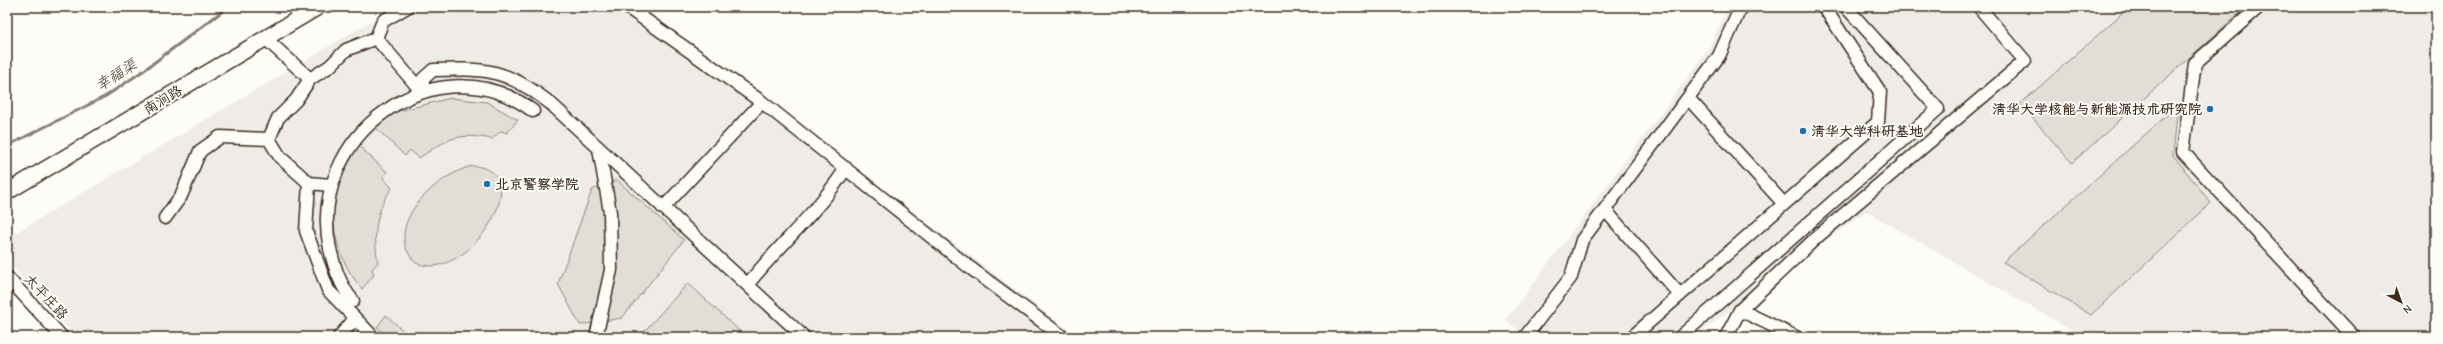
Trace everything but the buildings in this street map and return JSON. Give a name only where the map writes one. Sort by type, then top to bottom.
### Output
[{"type":"main road","name":"南涧路","points":[[7,192],[318,7]]},
{"type":"street","points":[[269,140],[278,118],[296,100],[310,80],[330,66],[346,50],[376,38],[383,21],[406,7]]},
{"type":"street","points":[[627,7],[762,102],[969,266],[1062,337]]},
{"type":"street","points":[[1525,337],[1571,277],[1582,240],[1719,56],[1739,11],[1743,7]]},
{"type":"street","points":[[1632,337],[1878,122],[1880,92],[1824,7]]},
{"type":"street","points":[[1680,337],[1938,109],[1846,7]]},
{"type":"street","points":[[1726,337],[1740,310],[1817,237],[2025,61],[1979,7]]},
{"type":"street","points":[[2259,7],[2195,63],[2183,152],[2354,337]]},
{"type":"street","points":[[376,38],[422,92]]},
{"type":"street","points":[[266,39],[310,80]]},
{"type":"street","points":[[422,92],[424,79],[433,70],[479,68],[504,75],[527,85],[550,103],[804,337]]},
{"type":"street","points":[[353,301],[336,274],[326,230],[331,185],[350,144],[382,112],[422,92],[466,85],[509,95],[533,111]]},
{"type":"street","points":[[1688,98],[1784,204]]},
{"type":"street","points":[[664,208],[762,102]]},
{"type":"street","points":[[165,218],[181,196],[200,151],[220,137],[269,140]]},
{"type":"street","points":[[269,140],[280,157],[309,183],[331,185]]},
{"type":"street","points":[[596,337],[611,270],[610,212],[599,149]]},
{"type":"street","points":[[748,284],[773,253],[834,187],[846,168]]},
{"type":"street","points":[[309,183],[306,231],[328,290],[354,320],[373,337]]},
{"type":"street","points":[[1605,210],[1680,295]]},
{"type":"street","name":"太平庄路","points":[[7,277],[62,337]]},
{"type":"street","points":[[1740,310],[1796,337]]},
{"type":"street","points":[[339,337],[354,320]]},
{"type":"shaded area","name":"北京警察学院","points":[[395,7],[643,7],[1078,337],[76,337],[7,261],[7,238]]},
{"type":"shaded area","name":"清华大学核能与新能源技术研究院","points":[[1728,7],[2436,7],[2436,337],[2083,337],[1866,211],[1694,337],[1516,337],[1519,331],[1506,320],[1708,50]]},
{"type":"shaded area","points":[[2129,7],[2246,7],[2072,163],[2020,104]]},
{"type":"shaded area","points":[[451,98],[487,102],[518,120],[507,133],[501,131],[492,139],[469,136],[453,139],[445,142],[419,158],[410,150],[405,156],[375,127],[395,112]]},
{"type":"shaded area","points":[[2178,105],[2173,155],[2211,203],[2091,315],[2003,262]]},
{"type":"shaded area","points":[[358,145],[387,172],[383,178],[392,188],[382,205],[377,224],[376,253],[378,263],[372,269],[374,275],[362,289],[354,279],[341,254],[334,226],[333,212],[337,185]]},
{"type":"shaded area","points":[[472,166],[492,172],[500,185],[499,204],[490,224],[475,243],[457,258],[436,266],[416,263],[406,249],[404,234],[408,219],[417,204],[429,191],[458,171]]},
{"type":"shaded area","points":[[617,180],[684,240],[622,318],[580,325],[558,284],[592,190]]},
{"type":"shaded area","points":[[688,283],[746,337],[639,337]]},
{"type":"shaded area","points":[[386,315],[410,337],[388,337],[377,327]]},
{"type":"waterway","name":"幸福渠","points":[[7,146],[106,96],[143,71],[228,7]]},
{"type":"place","name":"清华大学核能与新能源技术研究院","points":[[2210,109]]},
{"type":"place","name":"清华大学科研基地","points":[[1803,131]]},
{"type":"place","name":"北京警察学院","points":[[487,184]]}]
